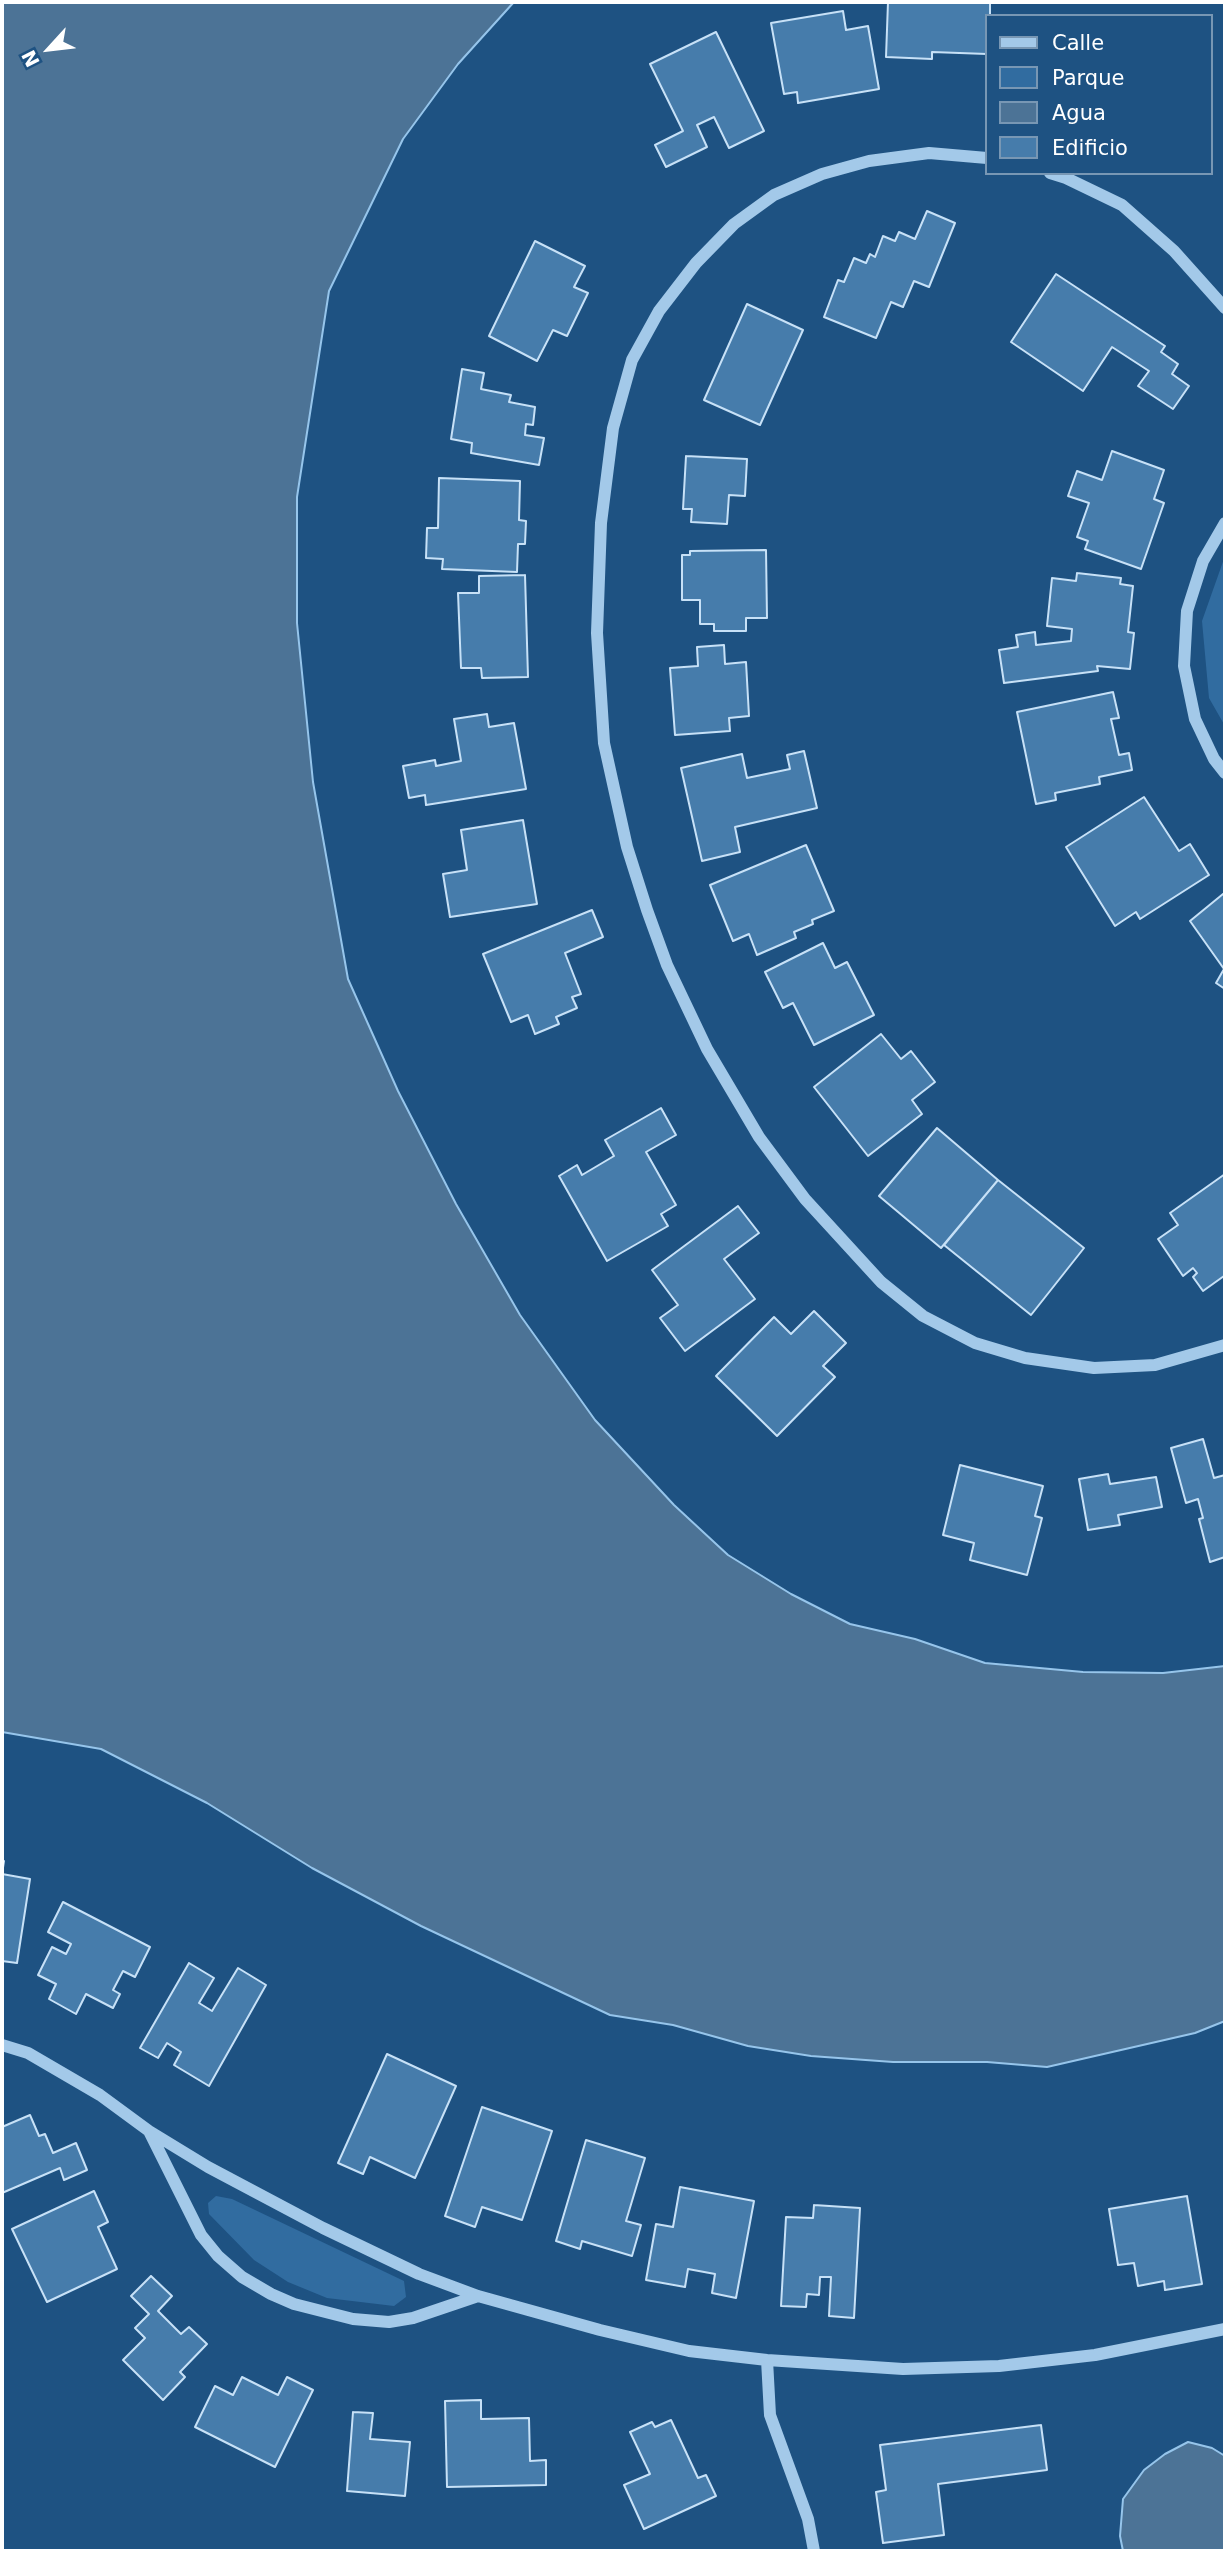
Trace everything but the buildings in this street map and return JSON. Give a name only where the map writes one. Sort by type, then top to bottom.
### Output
[{"type":"street","points":[[986,158],[929,153],[869,161],[822,174],[774,195],[734,224],[696,263],[659,310],[632,360],[613,428],[601,523],[597,633],[604,743],[627,848],[647,910],[667,965],[708,1049],[759,1137],[805,1199],[881,1282],[923,1316],[975,1343],[1025,1358],[1094,1368],[1155,1365],[1225,1345]]},
{"type":"street","points":[[1056,175],[1122,205],[1174,251],[1225,308]]},
{"type":"street","points":[[1225,523],[1203,561],[1187,611],[1184,666],[1195,719],[1214,759],[1225,773]]},
{"type":"street","points":[[2,2045],[28,2053],[100,2095],[149,2131],[208,2167],[323,2228],[419,2274],[478,2295],[600,2330],[689,2351],[767,2360],[903,2369],[999,2366],[1095,2355],[1225,2329]]},
{"type":"street","points":[[149,2131],[201,2235],[218,2256],[242,2277],[271,2294],[294,2304],[353,2319],[389,2322],[414,2318],[478,2295]]},
{"type":"street","points":[[767,2360],[770,2415],[808,2519],[814,2551]]},
{"type":"green space","points":[[1225,556],[1225,726],[1209,698],[1202,621]]},
{"type":"green space","points":[[216,2196],[232,2199],[404,2281],[406,2297],[394,2306],[327,2298],[288,2282],[254,2260],[209,2214],[208,2203]]},
{"type":"water","points":[[2,2],[514,2],[458,64],[403,139],[329,291],[297,497],[297,623],[313,782],[348,979],[398,1091],[456,1204],[520,1315],[595,1420],[674,1505],[728,1555],[791,1594],[850,1624],[915,1639],[985,1663],[1083,1672],[1163,1673],[1225,1666],[1225,2021],[1195,2033],[1047,2067],[987,2062],[893,2062],[811,2056],[748,2046],[673,2025],[610,2015],[421,1926],[312,1868],[207,1803],[101,1749],[2,1732]]},
{"type":"water","points":[[1188,2442],[1212,2448],[1225,2456],[1225,2551],[1123,2551],[1120,2536],[1123,2499],[1144,2470],[1165,2454]]}]
